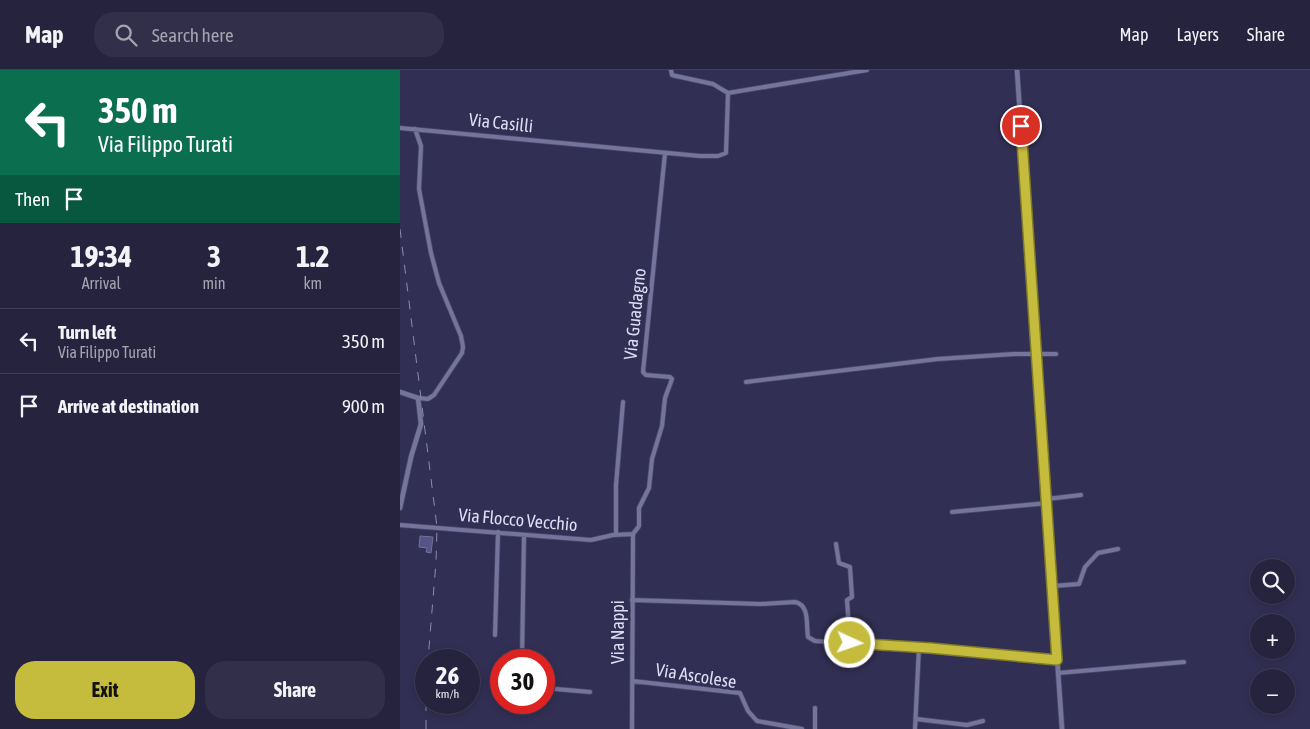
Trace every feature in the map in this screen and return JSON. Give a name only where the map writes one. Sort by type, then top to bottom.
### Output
[{"type":"street","points":[[671,70],[672,75],[712,84],[728,93],[867,70]]},
{"type":"street","points":[[1017,70],[1048,501],[1062,729]]},
{"type":"street","name":"Via Casilli","points":[[400,128],[665,153],[718,156],[726,153],[728,93]]},
{"type":"street","points":[[400,392],[428,399],[434,395],[464,347],[431,253],[419,190],[422,146],[415,129]]},
{"type":"street","name":"Via Guadagno","points":[[633,534],[639,526],[639,508],[649,488],[652,459],[662,426],[665,398],[672,379],[670,377],[646,375],[643,372],[665,153]]},
{"type":"street","points":[[746,382],[938,360],[1014,354],[1038,356],[1056,354]]},
{"type":"street","points":[[400,508],[411,457],[421,424],[418,398]]},
{"type":"street","points":[[616,535],[616,485],[623,402]]},
{"type":"street","points":[[952,512],[1048,501],[1081,495]]},
{"type":"street","name":"Via Flocco Vecchio","points":[[400,524],[592,540],[633,534]]},
{"type":"street","points":[[495,635],[498,532]]},
{"type":"street","name":"Via Nappi","points":[[632,729],[633,534]]},
{"type":"street","points":[[522,649],[524,535]]},
{"type":"street","points":[[836,544],[839,563],[850,567],[852,597],[847,600],[850,643]]},
{"type":"street","points":[[1053,586],[1079,584],[1085,567],[1098,553],[1118,549]]},
{"type":"street","points":[[632,600],[760,604],[795,602],[805,608],[810,639],[1057,660]]},
{"type":"street","points":[[916,729],[919,647]]},
{"type":"street","points":[[1058,673],[1184,662]]},
{"type":"street","name":"Via Ascolese","points":[[632,681],[740,693],[748,711],[757,721],[802,729]]},
{"type":"street","points":[[555,689],[590,692]]},
{"type":"street","points":[[815,708],[815,729]]},
{"type":"street","points":[[916,719],[967,725],[983,721]]},
{"type":"building","points":[[420,536],[433,537],[431,553],[426,552],[427,548],[419,547]]},
{"type":"railway","points":[[400,229],[437,527],[429,649]]},
{"type":"railway","points":[[426,714],[426,729]]},
{"type":"route","points":[[850,643],[970,651],[1057,660],[1021,126]]}]
